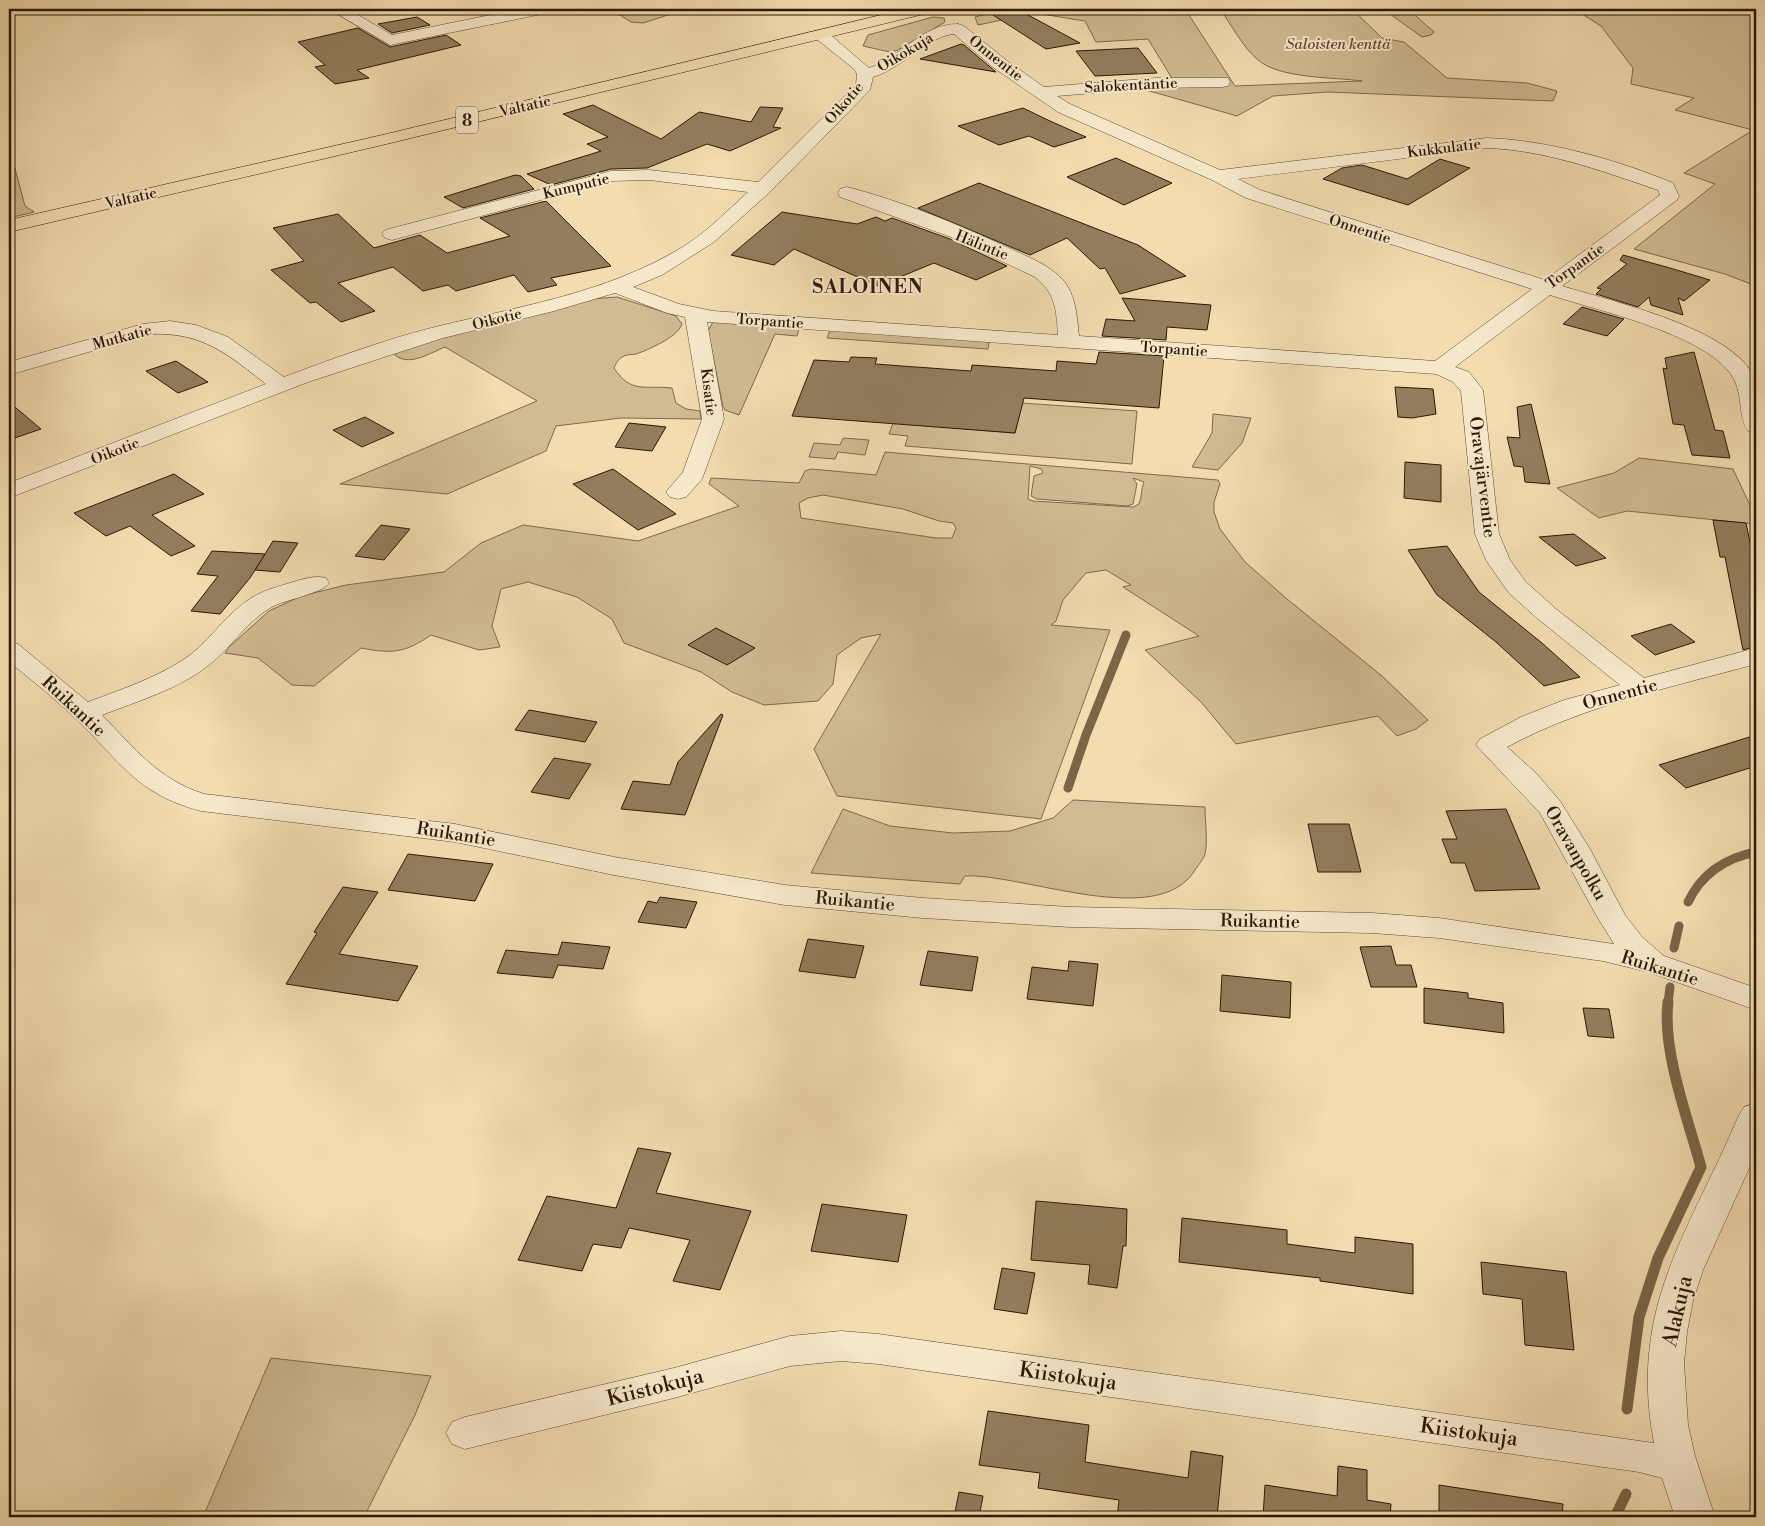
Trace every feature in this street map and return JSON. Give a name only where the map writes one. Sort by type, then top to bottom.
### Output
[{"type":"highway","name":"Valtatie","points":[[9,226],[378,141],[924,9]]},
{"type":"street","points":[[338,9],[390,40],[542,9]]},
{"type":"street","name":"Onnentie","points":[[944,30],[955,28],[960,31],[1000,64],[1040,92],[1080,116],[1218,176],[1253,194],[1655,322],[1710,344],[1730,361],[1748,386],[1756,426]]},
{"type":"street","name":"Oikokuja","points":[[865,74],[886,67],[944,30]]},
{"type":"street","name":"Oikotie","points":[[9,491],[119,450],[281,385],[402,343],[616,287],[700,245],[763,188],[864,86],[865,74],[860,66],[820,34]]},
{"type":"street","name":"Salokentäntie","points":[[1040,92],[1136,84],[1222,82]]},
{"type":"street","name":"Kukkulatie","points":[[1218,176],[1487,143],[1506,143],[1556,152],[1666,187]]},
{"type":"street","name":"Kumputie","points":[[392,234],[611,176],[648,174],[763,188]]},
{"type":"street","name":"Torpantie","points":[[616,287],[656,304],[695,314],[1440,368],[1544,288],[1665,202],[1670,196],[1666,187]]},
{"type":"street","name":"Hälintie","points":[[847,193],[966,238],[1020,260],[1044,273],[1053,281],[1062,296],[1067,310],[1069,342]]},
{"type":"street","name":"Kisatie","points":[[678,492],[694,474],[713,419],[707,374],[695,314]]},
{"type":"street","name":"Mutkatie","points":[[9,369],[150,328],[167,326],[189,328],[221,341],[281,385]]},
{"type":"street","name":"Oravajärventie","points":[[1440,368],[1461,377],[1472,390],[1483,510],[1487,534],[1498,560],[1517,587],[1547,614],[1640,688]]},
{"type":"street","points":[[84,713],[180,672],[210,652],[248,612],[261,603],[280,594],[318,583]]},
{"type":"street","name":"Ruikantie","points":[[9,649],[84,713],[148,779],[168,792],[201,802],[454,833],[660,874],[785,895],[923,908],[1070,917],[1407,925],[1603,951],[1656,964],[1756,1000]]},
{"type":"street","name":"Onnentie","points":[[1490,745],[1550,715],[1756,656]]},
{"type":"street","name":"Oravanpolku","points":[[1490,745],[1538,790],[1577,852],[1620,932],[1638,952],[1656,964]]},
{"type":"street","name":"Alakuja","points":[[1695,1517],[1677,1465],[1666,1409],[1665,1370],[1675,1302],[1685,1270],[1756,1115]]},
{"type":"street","name":"Kiistokuja","points":[[465,1432],[674,1383],[790,1351],[841,1346],[878,1349],[1619,1454],[1677,1465]]},
{"type":"green space","points":[[610,9],[687,9],[643,23],[631,22]]},
{"type":"green space","name":"Saloisten kenttä","points":[[1006,9],[1185,9],[1235,86],[1362,81],[1292,74],[1266,66],[1246,48],[1220,9],[1352,9],[1382,38],[1404,42],[1447,78],[1527,83],[1557,91],[1553,101],[1327,92],[1273,96],[1237,116],[1146,90],[1176,85],[1148,39],[1096,42],[1085,21],[1035,13],[978,25],[975,17]]},
{"type":"green space","points":[[1383,9],[1417,9],[1416,16],[1434,32],[1431,35],[1422,37]]},
{"type":"green space","points":[[1574,9],[1756,9],[1756,286],[1725,274],[1634,249],[1715,184],[1684,173],[1753,130],[1675,110],[1694,98],[1631,84],[1633,68],[1601,26]]},
{"type":"green space","points":[[933,17],[944,18],[945,22],[898,50],[890,52],[863,46],[868,35]]},
{"type":"green space","points":[[9,146],[25,206],[34,212],[9,218]]},
{"type":"green space","points":[[617,297],[676,316],[682,324],[675,334],[655,346],[636,354],[622,357],[614,368],[626,382],[632,385],[672,388],[676,403],[686,409],[700,411],[701,419],[621,418],[556,426],[546,451],[447,494],[340,484],[537,401],[445,347],[420,358],[407,360],[395,355],[396,350],[590,299]]},
{"type":"green space","points":[[713,322],[796,327],[799,329],[797,336],[775,334],[739,415],[725,410],[723,407],[708,331]]},
{"type":"green space","points":[[830,330],[986,341],[989,343],[988,349],[827,338]]},
{"type":"green space","points":[[1022,403],[1137,411],[1132,464],[905,446],[908,436],[889,434],[893,423],[1015,433]]},
{"type":"green space","points":[[1213,414],[1251,418],[1242,443],[1218,470],[1192,467],[1212,433]]},
{"type":"green space","points":[[843,438],[869,440],[865,455],[838,452],[835,459],[809,457],[814,443],[840,445]]},
{"type":"green space","points":[[885,452],[1218,480],[1220,484],[1214,502],[1214,512],[1220,529],[1245,562],[1287,599],[1382,676],[1428,720],[1416,729],[1397,736],[1378,716],[1236,744],[1201,702],[1145,650],[1199,636],[1123,587],[1131,585],[1106,570],[1086,573],[1063,600],[1056,621],[1051,625],[1110,630],[1041,819],[837,796],[814,749],[881,634],[861,638],[837,655],[833,684],[818,701],[764,705],[732,692],[701,672],[624,643],[612,619],[577,597],[528,582],[501,589],[492,626],[500,647],[479,650],[431,635],[406,649],[381,651],[361,648],[314,686],[292,685],[258,658],[225,653],[229,647],[269,611],[301,596],[346,585],[444,572],[481,543],[523,525],[638,541],[739,506],[709,484],[711,478],[799,483],[805,471],[811,469],[876,475]],"holes":[[[1030,466],[1041,469],[1043,473],[1034,476],[1031,496],[1037,499],[1127,506],[1133,504],[1137,484],[1133,478],[1144,482],[1140,501],[1139,504],[1133,507],[1033,501],[1028,499]],[[823,495],[903,509],[939,521],[953,523],[956,528],[952,538],[936,538],[801,518],[799,503],[808,498]]]},
{"type":"green space","points":[[1639,458],[1733,469],[1756,518],[1756,524],[1627,511],[1599,518],[1557,488],[1614,473]]},
{"type":"green space","points":[[1073,800],[1205,807],[1206,849],[1204,856],[1195,870],[1177,888],[1151,896],[1121,898],[1088,895],[990,877],[965,876],[960,884],[811,873],[843,809],[890,826],[953,833],[1010,831],[1053,818]]},
{"type":"green space","points":[[271,1358],[431,1376],[415,1415],[364,1517],[203,1517]]},
{"type":"building","points":[[996,9],[1017,9],[1080,43],[1046,49],[993,15]]},
{"type":"building","points":[[417,17],[430,25],[392,33],[378,24]]},
{"type":"building","points":[[358,28],[390,47],[446,35],[461,45],[357,70],[369,78],[335,84],[315,67],[325,65],[298,42]]},
{"type":"building","points":[[961,44],[964,45],[996,72],[920,59]]},
{"type":"building","points":[[1138,48],[1157,73],[1095,76],[1076,51]]},
{"type":"building","points":[[593,105],[661,139],[699,112],[751,122],[760,107],[783,108],[773,127],[781,128],[730,151],[707,144],[647,168],[611,169],[551,185],[527,174],[601,151],[587,144],[608,137],[563,114]]},
{"type":"building","points":[[1023,108],[1086,137],[1054,147],[1029,136],[999,145],[958,126]]},
{"type":"building","points":[[1116,158],[1172,183],[1124,205],[1067,177]]},
{"type":"building","points":[[1440,159],[1470,168],[1408,205],[1323,179],[1342,168],[1362,165],[1407,179]]},
{"type":"building","points":[[515,175],[521,176],[534,189],[463,208],[444,197]]},
{"type":"building","points":[[979,183],[1138,245],[1186,276],[1120,294],[1105,268],[1100,269],[1067,238],[1030,255],[918,208]]},
{"type":"building","points":[[546,201],[611,266],[551,278],[557,285],[528,292],[514,275],[456,291],[448,285],[423,291],[393,267],[338,283],[375,311],[341,322],[316,302],[310,303],[271,270],[304,261],[273,228],[338,214],[374,248],[420,235],[447,253],[510,236],[480,218]]},
{"type":"building","points":[[782,212],[857,224],[876,217],[885,221],[892,218],[950,239],[1007,266],[976,280],[934,263],[878,286],[794,249],[774,265],[731,255]]},
{"type":"building","points":[[1623,255],[1710,280],[1684,301],[1678,298],[1683,315],[1651,305],[1649,297],[1638,307],[1596,294],[1601,289],[1597,288],[1627,264],[1620,260]]},
{"type":"building","points":[[1122,298],[1211,305],[1207,330],[1167,327],[1166,340],[1102,336],[1106,319],[1135,321]]},
{"type":"building","points":[[1582,307],[1624,319],[1607,336],[1563,324]]},
{"type":"building","points":[[1099,352],[1164,356],[1159,408],[1024,398],[1015,433],[792,416],[814,360],[849,362],[851,357],[877,358],[875,364],[971,371],[972,365],[1056,371],[1057,361],[1096,364]]},
{"type":"building","points":[[1694,352],[1715,430],[1723,431],[1730,458],[1692,455],[1684,425],[1673,424],[1663,368],[1667,369],[1665,358]]},
{"type":"building","points":[[176,361],[208,382],[178,393],[146,371]]},
{"type":"building","points":[[1395,387],[1433,389],[1436,414],[1412,418],[1398,417]]},
{"type":"building","points":[[9,402],[41,429],[9,440]]},
{"type":"building","points":[[1531,404],[1550,484],[1525,482],[1523,467],[1514,466],[1507,437],[1520,438],[1517,407]]},
{"type":"building","points":[[365,417],[394,433],[362,447],[333,430]]},
{"type":"building","points":[[629,423],[666,427],[652,451],[615,447]]},
{"type":"building","points":[[1405,462],[1441,465],[1441,502],[1404,498]]},
{"type":"building","points":[[613,469],[676,514],[638,530],[573,484]]},
{"type":"building","points":[[174,474],[204,494],[152,515],[195,546],[171,556],[130,526],[106,536],[74,513]]},
{"type":"building","points":[[1713,520],[1746,523],[1756,571],[1756,646],[1743,650],[1725,557],[1720,557]]},
{"type":"building","points":[[381,525],[410,529],[384,560],[355,556]]},
{"type":"building","points":[[1574,534],[1606,558],[1576,566],[1539,537]]},
{"type":"building","points":[[273,541],[298,543],[280,572],[255,570]]},
{"type":"building","points":[[1447,546],[1479,592],[1542,643],[1580,677],[1544,686],[1496,642],[1437,595],[1408,550]]},
{"type":"building","points":[[212,551],[265,554],[250,578],[220,614],[191,611],[218,576],[197,574]]},
{"type":"building","points":[[1671,624],[1695,642],[1655,655],[1631,636]]},
{"type":"building","points":[[716,628],[755,648],[727,665],[688,645]]},
{"type":"building","points":[[529,710],[597,722],[585,742],[515,730]]},
{"type":"building","points":[[721,714],[723,715],[685,815],[621,809],[633,781],[670,785],[678,762]]},
{"type":"building","points":[[1756,735],[1756,766],[1686,788],[1659,765]]},
{"type":"building","points":[[554,758],[591,764],[569,799],[531,792]]},
{"type":"building","points":[[1506,809],[1540,889],[1475,891],[1465,863],[1451,863],[1442,839],[1457,839],[1446,811]]},
{"type":"building","points":[[1308,824],[1349,824],[1361,872],[1318,872]]},
{"type":"building","points":[[408,854],[493,864],[475,901],[388,890]]},
{"type":"building","points":[[343,887],[378,892],[339,954],[418,966],[398,1001],[286,984],[317,933],[314,932]]},
{"type":"building","points":[[660,897],[697,902],[686,928],[638,922],[648,901],[657,903]]},
{"type":"building","points":[[808,939],[864,946],[855,978],[799,971]]},
{"type":"building","points":[[562,942],[610,947],[603,969],[558,965],[553,978],[497,973],[506,950],[558,955]]},
{"type":"building","points":[[1391,946],[1396,965],[1411,965],[1417,987],[1371,987],[1360,947]]},
{"type":"building","points":[[928,951],[978,957],[972,991],[920,985]]},
{"type":"building","points":[[1069,961],[1098,964],[1093,1006],[1027,999],[1032,967],[1068,971]]},
{"type":"building","points":[[1222,975],[1291,982],[1290,1018],[1220,1011]]},
{"type":"building","points":[[1424,988],[1468,993],[1468,998],[1503,1003],[1504,1033],[1424,1023]]},
{"type":"building","points":[[1583,1008],[1609,1009],[1614,1038],[1588,1036]]},
{"type":"building","points":[[638,1148],[671,1153],[656,1193],[751,1211],[720,1290],[673,1281],[690,1240],[629,1228],[621,1248],[593,1244],[582,1271],[518,1260],[547,1196],[616,1208]]},
{"type":"building","points":[[1036,1201],[1127,1209],[1126,1246],[1123,1246],[1117,1288],[1088,1284],[1090,1265],[1031,1260]]},
{"type":"building","points":[[822,1204],[907,1215],[898,1262],[811,1251]]},
{"type":"building","points":[[1182,1218],[1287,1230],[1287,1244],[1355,1253],[1355,1237],[1413,1244],[1413,1294],[1320,1281],[1320,1278],[1179,1262]]},
{"type":"building","points":[[1481,1262],[1566,1272],[1574,1350],[1525,1345],[1522,1299],[1483,1294]]},
{"type":"building","points":[[1002,1268],[1035,1273],[1027,1314],[994,1309]]},
{"type":"building","points":[[988,1411],[1089,1425],[1085,1462],[1188,1478],[1191,1451],[1223,1456],[1217,1517],[1117,1517],[1119,1500],[1038,1488],[1040,1473],[979,1465]]},
{"type":"building","points":[[1338,1466],[1367,1470],[1367,1500],[1391,1504],[1390,1517],[1263,1517],[1265,1485],[1337,1496]]},
{"type":"building","points":[[1439,1485],[1563,1504],[1562,1517],[1439,1517]]},
{"type":"building","points":[[959,1492],[983,1496],[979,1517],[954,1517]]},
{"type":"waterway","points":[[1068,788],[1086,735],[1126,635]]},
{"type":"waterway","points":[[1688,902],[1700,883],[1716,868],[1734,858],[1756,852]]},
{"type":"waterway","points":[[1674,948],[1679,926]]},
{"type":"waterway","points":[[1668,1003],[1670,987]]},
{"type":"waterway","points":[[1627,1409],[1639,1317],[1658,1258],[1701,1167],[1672,1063],[1667,1021],[1668,1002]]},
{"type":"waterway","points":[[1615,1517],[1626,1494]]},
{"type":"district","name":"SALOINEN","points":[[868,286]]}]
